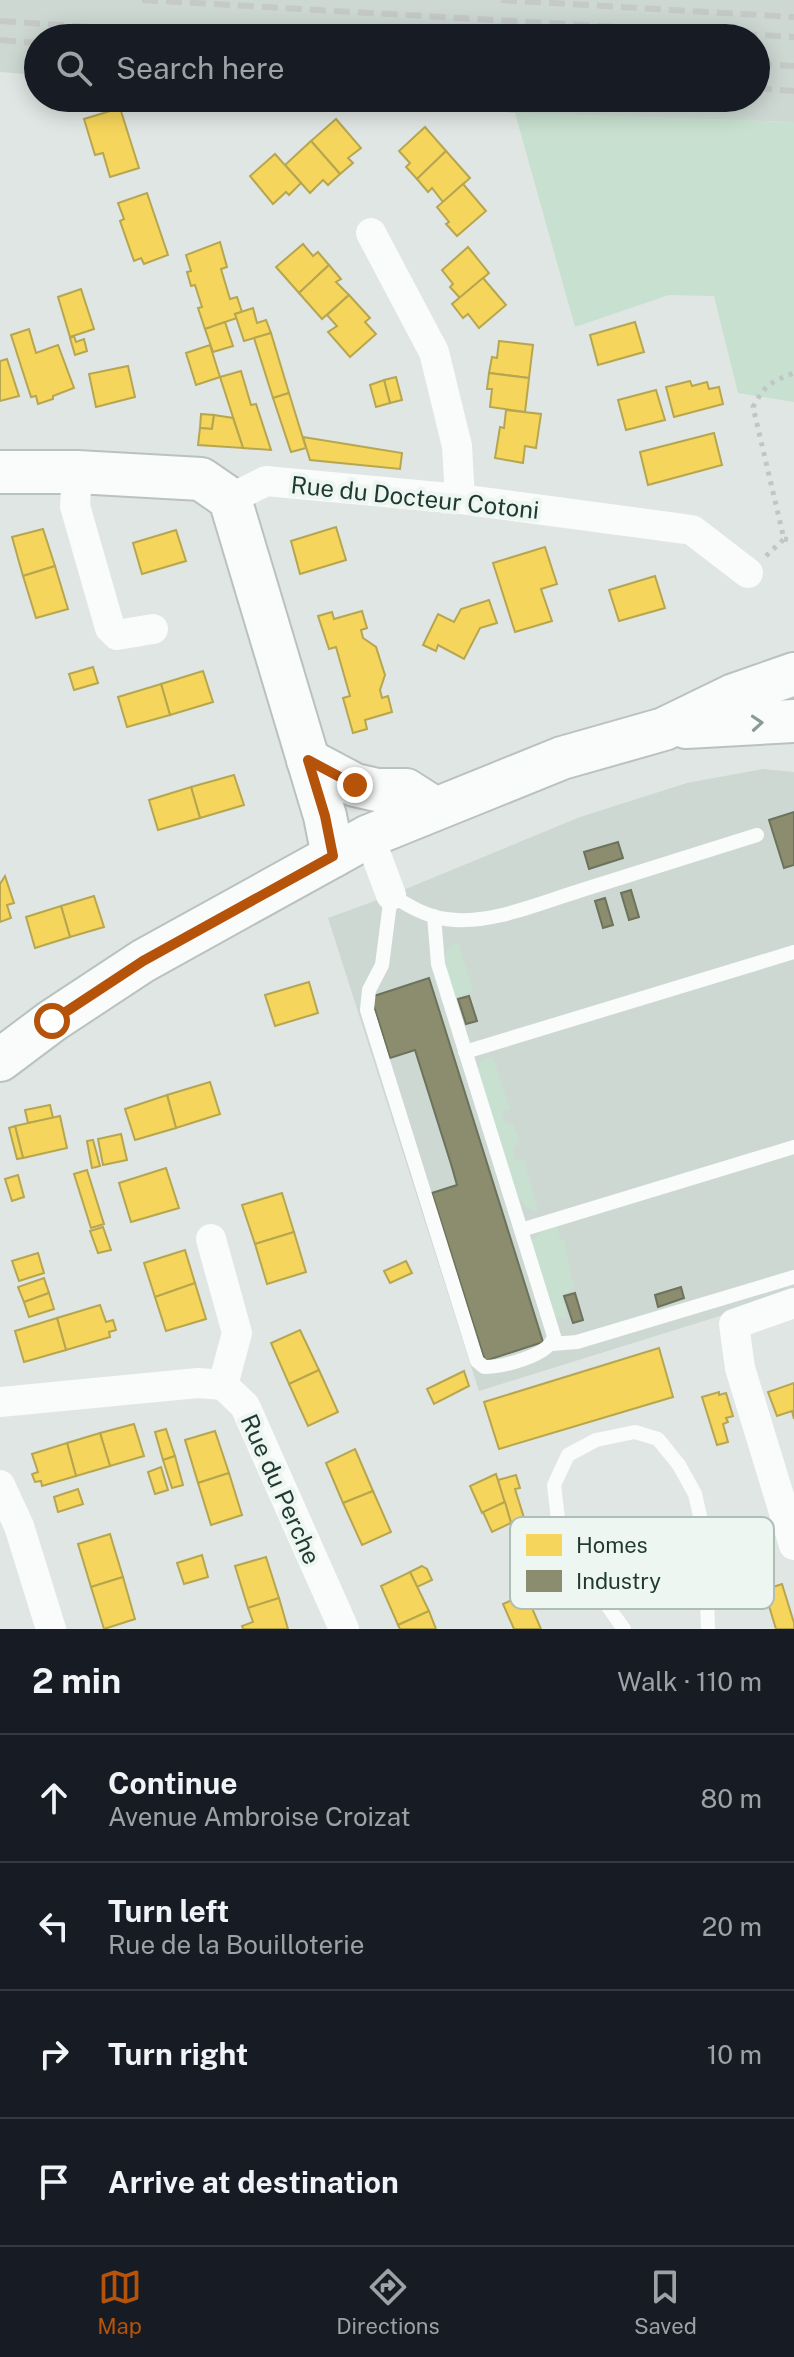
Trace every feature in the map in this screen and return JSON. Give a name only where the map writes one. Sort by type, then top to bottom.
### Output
[{"type":"main road","points":[[0,472],[77,472],[201,479],[230,499],[325,816],[333,856]]},
{"type":"main road","points":[[0,1060],[52,1021],[143,961],[369,836],[562,758],[664,729],[734,695],[794,674]]},
{"type":"main road","points":[[664,729],[794,721]]},
{"type":"main road","points":[[308,760],[355,785],[377,790],[406,790],[434,808]]},
{"type":"street","points":[[371,233],[434,352],[457,446],[460,499]]},
{"type":"street","points":[[77,472],[75,506],[110,628],[117,635],[153,629]]},
{"type":"street","name":"Rue du Docteur Cotoni","points":[[230,499],[266,481],[460,499],[692,530],[748,573]]},
{"type":"street","points":[[369,836],[391,895]]},
{"type":"street","points":[[0,1402],[198,1383],[223,1385],[237,1333],[211,1239]]},
{"type":"street","points":[[794,1303],[734,1324],[740,1368],[794,1545]]},
{"type":"street","name":"Rue du Perche","points":[[223,1385],[245,1406],[344,1629]]},
{"type":"street","points":[[0,1485],[19,1526],[51,1629]]},
{"type":"lane","points":[[434,916],[438,964],[554,1336],[552,1344],[543,1352],[495,1367],[484,1367],[477,1361],[367,1010],[369,990],[382,965],[391,895],[418,912],[434,916],[448,920],[479,919],[757,835]]},
{"type":"lane","points":[[465,1052],[794,952]]},
{"type":"lane","points":[[521,1230],[794,1147]]},
{"type":"lane","points":[[552,1344],[577,1342],[794,1277]]},
{"type":"lane","points":[[558,1517],[554,1485],[568,1455],[596,1440],[635,1432],[658,1439],[679,1465],[695,1494],[700,1517]]},
{"type":"lane","points":[[610,1609],[624,1629]]},
{"type":"lane","points":[[707,1609],[708,1629]]},
{"type":"path","points":[[784,539],[753,407],[763,389],[771,382],[794,373]]},
{"type":"path","points":[[748,573],[784,539],[794,540]]},
{"type":"shaded area","points":[[0,0],[794,0],[794,122],[503,112],[770,112],[770,24],[24,24],[24,74],[0,72]]},
{"type":"shaded area","points":[[763,769],[794,772],[794,1293],[479,1391],[328,918],[580,817],[687,783]]},
{"type":"green space","points":[[515,113],[794,122],[794,402],[738,393],[714,296],[669,295],[575,327]]},
{"type":"green space","points":[[458,942],[473,991],[454,998],[445,959],[451,946]]},
{"type":"green space","points":[[493,1057],[510,1109],[502,1113],[506,1123],[513,1124],[520,1143],[513,1148],[515,1161],[524,1160],[538,1210],[533,1211],[525,1206],[513,1187],[478,1073],[481,1062]]},
{"type":"green space","points":[[556,1227],[560,1233],[559,1240],[564,1240],[574,1289],[562,1295],[568,1318],[556,1317],[532,1245],[532,1239]]},
{"type":"building: Homes","points":[[107,112],[121,112],[139,168],[110,177],[103,153],[95,155],[84,119]]},
{"type":"building: Homes","points":[[336,119],[361,148],[348,158],[353,163],[340,174],[311,141]]},
{"type":"building: Homes","points":[[425,127],[446,151],[417,179],[406,167],[410,163],[399,151]]},
{"type":"building: Homes","points":[[311,141],[340,174],[328,185],[323,180],[310,193],[285,165]]},
{"type":"building: Homes","points":[[446,151],[470,178],[443,202],[432,188],[428,192],[417,179]]},
{"type":"building: Homes","points":[[275,154],[301,183],[273,204],[250,176]]},
{"type":"building: Homes","points":[[463,184],[486,211],[457,236],[437,207]]},
{"type":"building: Homes","points":[[147,193],[168,255],[144,264],[141,258],[134,261],[120,221],[124,219],[118,203]]},
{"type":"building: Homes","points":[[220,242],[227,267],[221,269],[230,299],[237,297],[242,312],[235,314],[237,318],[205,329],[198,308],[202,307],[187,272],[191,271],[186,255]]},
{"type":"building: Homes","points":[[303,244],[313,256],[318,252],[329,265],[299,293],[276,267]]},
{"type":"building: Homes","points":[[468,247],[489,273],[460,298],[450,287],[453,284],[442,270]]},
{"type":"building: Homes","points":[[329,265],[341,279],[336,282],[349,295],[322,319],[299,293]]},
{"type":"building: Homes","points":[[483,278],[506,305],[479,328],[468,314],[463,318],[452,304]]},
{"type":"building: Homes","points":[[81,289],[94,329],[70,337],[58,297]]},
{"type":"building: Homes","points":[[349,295],[370,318],[365,322],[376,334],[350,357],[328,332],[337,326],[327,315]]},
{"type":"building: Homes","points":[[253,308],[257,323],[266,320],[271,333],[244,341],[235,314]]},
{"type":"building: Homes","points":[[225,322],[233,346],[213,352],[205,329]]},
{"type":"building: Homes","points":[[635,322],[644,352],[598,365],[590,335]]},
{"type":"building: Homes","points":[[29,329],[36,353],[58,345],[74,388],[38,404],[36,396],[31,397],[11,335]]},
{"type":"building: Homes","points":[[271,333],[289,393],[273,398],[254,338]]},
{"type":"building: Homes","points":[[74,336],[76,342],[84,339],[87,351],[75,355],[70,338]]},
{"type":"building: Homes","points":[[499,341],[533,345],[529,378],[489,373],[492,357],[497,358]]},
{"type":"building: Homes","points":[[210,345],[220,377],[196,385],[186,353]]},
{"type":"building: Homes","points":[[7,359],[19,396],[0,401],[0,361]]},
{"type":"building: Homes","points":[[128,366],[135,397],[96,407],[89,374]]},
{"type":"building: Homes","points":[[241,371],[251,405],[256,404],[271,450],[243,448],[220,377]]},
{"type":"building: Homes","points":[[489,373],[529,378],[525,412],[490,407],[492,389],[487,389]]},
{"type":"building: Homes","points":[[396,377],[402,400],[390,403],[384,380]]},
{"type":"building: Homes","points":[[384,380],[390,403],[376,407],[370,385]]},
{"type":"building: Homes","points":[[690,381],[692,386],[707,382],[709,389],[719,387],[723,404],[674,417],[666,387]]},
{"type":"building: Homes","points":[[656,390],[665,420],[626,430],[618,400]]},
{"type":"building: Homes","points":[[289,393],[306,448],[291,452],[273,398]]},
{"type":"building: Homes","points":[[506,410],[541,414],[536,448],[525,446],[523,463],[495,458]]},
{"type":"building: Homes","points":[[201,414],[214,415],[212,429],[200,428]]},
{"type":"building: Homes","points":[[214,415],[233,418],[243,448],[198,445],[200,428],[212,429]]},
{"type":"building: Homes","points":[[714,433],[722,465],[648,485],[640,452]]},
{"type":"building: Homes","points":[[303,437],[402,453],[400,469],[310,460]]},
{"type":"building: Homes","points":[[336,527],[346,560],[300,574],[291,541]]},
{"type":"building: Homes","points":[[43,529],[55,566],[23,576],[12,537]]},
{"type":"building: Homes","points":[[176,530],[186,561],[142,574],[133,543]]},
{"type":"building: Homes","points":[[545,547],[557,584],[541,589],[552,621],[515,632],[493,563]]},
{"type":"building: Homes","points":[[55,566],[68,609],[36,618],[23,576]]},
{"type":"building: Homes","points":[[655,576],[665,608],[619,621],[609,590]]},
{"type":"building: Homes","points":[[489,600],[497,623],[480,628],[464,659],[438,645],[436,651],[423,645],[438,614],[454,622],[461,609]]},
{"type":"building: Homes","points":[[362,611],[367,628],[361,630],[363,638],[376,647],[385,675],[380,690],[382,698],[388,696],[392,712],[365,720],[367,729],[353,733],[343,698],[350,696],[336,647],[329,649],[318,616],[332,612],[334,619]]},
{"type":"building: Homes","points":[[93,667],[98,683],[74,690],[69,674]]},
{"type":"building: Homes","points":[[203,671],[213,702],[170,715],[161,684]]},
{"type":"building: Homes","points":[[161,684],[170,715],[127,727],[118,697]]},
{"type":"building: Homes","points":[[234,775],[244,805],[200,818],[191,787]]},
{"type":"building: Homes","points":[[191,787],[200,818],[158,830],[149,800]]},
{"type":"building: Homes","points":[[5,876],[14,903],[7,905],[11,918],[0,922],[0,884]]},
{"type":"building: Homes","points":[[94,896],[104,927],[70,937],[61,906]]},
{"type":"building: Homes","points":[[61,906],[70,937],[35,948],[26,917]]},
{"type":"building: Homes","points":[[309,982],[318,1013],[275,1026],[265,995]]},
{"type":"building: Homes","points":[[210,1082],[220,1114],[176,1128],[167,1095]]},
{"type":"building: Homes","points":[[167,1095],[176,1128],[135,1140],[125,1109]]},
{"type":"building: Homes","points":[[50,1105],[53,1118],[28,1123],[25,1110]]},
{"type":"building: Homes","points":[[60,1116],[67,1148],[23,1158],[15,1126]]},
{"type":"building: Homes","points":[[15,1126],[23,1158],[17,1159],[9,1128]]},
{"type":"building: Homes","points":[[121,1134],[127,1160],[103,1165],[98,1139]]},
{"type":"building: Homes","points":[[93,1140],[100,1166],[92,1168],[87,1141]]},
{"type":"building: Homes","points":[[166,1168],[179,1208],[131,1222],[119,1183]]},
{"type":"building: Homes","points":[[87,1170],[104,1224],[91,1228],[74,1174]]},
{"type":"building: Homes","points":[[18,1175],[24,1197],[12,1201],[5,1179]]},
{"type":"building: Homes","points":[[282,1193],[294,1232],[255,1244],[242,1205]]},
{"type":"building: Homes","points":[[103,1227],[111,1250],[98,1253],[90,1231]]},
{"type":"building: Homes","points":[[294,1232],[306,1272],[267,1284],[255,1244]]},
{"type":"building: Homes","points":[[185,1250],[195,1283],[155,1297],[144,1263]]},
{"type":"building: Homes","points":[[38,1253],[44,1273],[19,1281],[12,1261]]},
{"type":"building: Homes","points":[[406,1261],[412,1273],[390,1283],[384,1271]]},
{"type":"building: Homes","points":[[44,1278],[49,1293],[24,1302],[18,1287]]},
{"type":"building: Homes","points":[[195,1283],[206,1319],[166,1331],[155,1297]]},
{"type":"building: Homes","points":[[49,1293],[54,1309],[29,1317],[24,1302]]},
{"type":"building: Homes","points":[[100,1305],[106,1322],[113,1320],[116,1330],[109,1332],[110,1337],[66,1350],[57,1318]]},
{"type":"building: Homes","points":[[57,1318],[66,1350],[24,1362],[15,1331]]},
{"type":"building: Homes","points":[[300,1330],[319,1370],[289,1384],[271,1343]]},
{"type":"building: Homes","points":[[659,1348],[673,1397],[499,1449],[484,1402]]},
{"type":"building: Homes","points":[[319,1370],[338,1412],[308,1426],[289,1384]]},
{"type":"building: Homes","points":[[464,1371],[469,1386],[434,1404],[427,1389]]},
{"type":"building: Homes","points":[[794,1383],[794,1419],[792,1411],[777,1416],[768,1392]]},
{"type":"building: Homes","points":[[719,1392],[719,1395],[726,1393],[733,1416],[726,1418],[728,1422],[723,1424],[728,1442],[717,1445],[702,1397]]},
{"type":"building: Homes","points":[[134,1424],[144,1456],[110,1466],[100,1433]]},
{"type":"building: Homes","points":[[166,1429],[175,1456],[163,1460],[155,1432]]},
{"type":"building: Homes","points":[[215,1431],[229,1473],[198,1483],[185,1440]]},
{"type":"building: Homes","points":[[100,1433],[110,1466],[76,1476],[67,1443]]},
{"type":"building: Homes","points":[[67,1443],[76,1476],[42,1486],[41,1481],[35,1482],[32,1474],[38,1472],[32,1454]]},
{"type":"building: Homes","points":[[355,1449],[373,1491],[343,1503],[326,1463]]},
{"type":"building: Homes","points":[[175,1456],[183,1485],[172,1488],[163,1460]]},
{"type":"building: Homes","points":[[161,1467],[168,1490],[155,1494],[148,1472]]},
{"type":"building: Homes","points":[[229,1473],[242,1515],[211,1525],[198,1483]]},
{"type":"building: Homes","points":[[496,1474],[505,1502],[482,1513],[470,1486]]},
{"type":"building: Homes","points":[[516,1475],[520,1488],[515,1489],[524,1517],[510,1519],[498,1480]]},
{"type":"building: Homes","points":[[78,1489],[83,1504],[58,1512],[54,1497]]},
{"type":"building: Homes","points":[[373,1491],[391,1532],[362,1545],[343,1503]]},
{"type":"building: Homes","points":[[505,1502],[510,1523],[492,1532],[483,1512]]},
{"type":"building: Homes","points":[[110,1534],[123,1577],[91,1587],[78,1544]]},
{"type":"building: Homes","points":[[202,1555],[208,1577],[184,1584],[177,1563]]},
{"type":"building: Homes","points":[[266,1557],[279,1598],[248,1608],[235,1566]]},
{"type":"building: Homes","points":[[422,1566],[432,1580],[417,1587],[410,1572]]},
{"type":"building: Homes","points":[[410,1572],[429,1611],[398,1625],[381,1586]]},
{"type":"building: Homes","points":[[123,1577],[135,1619],[104,1629],[91,1587]]},
{"type":"building: Homes","points":[[782,1584],[794,1629],[776,1629],[770,1609],[774,1609],[774,1587]]},
{"type":"building: Homes","points":[[279,1598],[288,1629],[243,1629],[242,1626],[253,1622],[248,1608]]},
{"type":"building: Homes","points":[[510,1601],[510,1609],[532,1609],[541,1629],[514,1629],[503,1604]]},
{"type":"building: Homes","points":[[429,1611],[436,1629],[400,1629],[398,1625]]},
{"type":"building: Industry","points":[[794,812],[794,865],[784,868],[769,820]]},
{"type":"building: Industry","points":[[618,842],[623,858],[589,869],[584,852]]},
{"type":"building: Industry","points":[[631,890],[639,917],[629,920],[621,893]]},
{"type":"building: Industry","points":[[605,898],[613,925],[603,928],[595,901]]},
{"type":"building: Industry","points":[[429,978],[543,1342],[485,1361],[432,1193],[457,1185],[451,1164],[415,1050],[390,1058],[371,997]]},
{"type":"building: Industry","points":[[469,996],[477,1021],[466,1024],[458,999]]},
{"type":"building: Industry","points":[[681,1287],[684,1298],[658,1307],[655,1295]]},
{"type":"building: Industry","points":[[575,1293],[583,1320],[573,1323],[564,1296]]},
{"type":"railway","points":[[142,0],[565,24]]},
{"type":"railway","points":[[501,0],[794,17]]},
{"type":"railway","points":[[0,21],[45,24]]},
{"type":"railway","points":[[770,36],[794,37]]},
{"type":"railway","points":[[0,40],[24,42]]},
{"type":"railway","points":[[770,65],[794,66]]},
{"type":"railway","points":[[770,89],[794,91]]},
{"type":"route","points":[[52,1021],[143,961],[333,856],[308,760],[355,785]]}]
